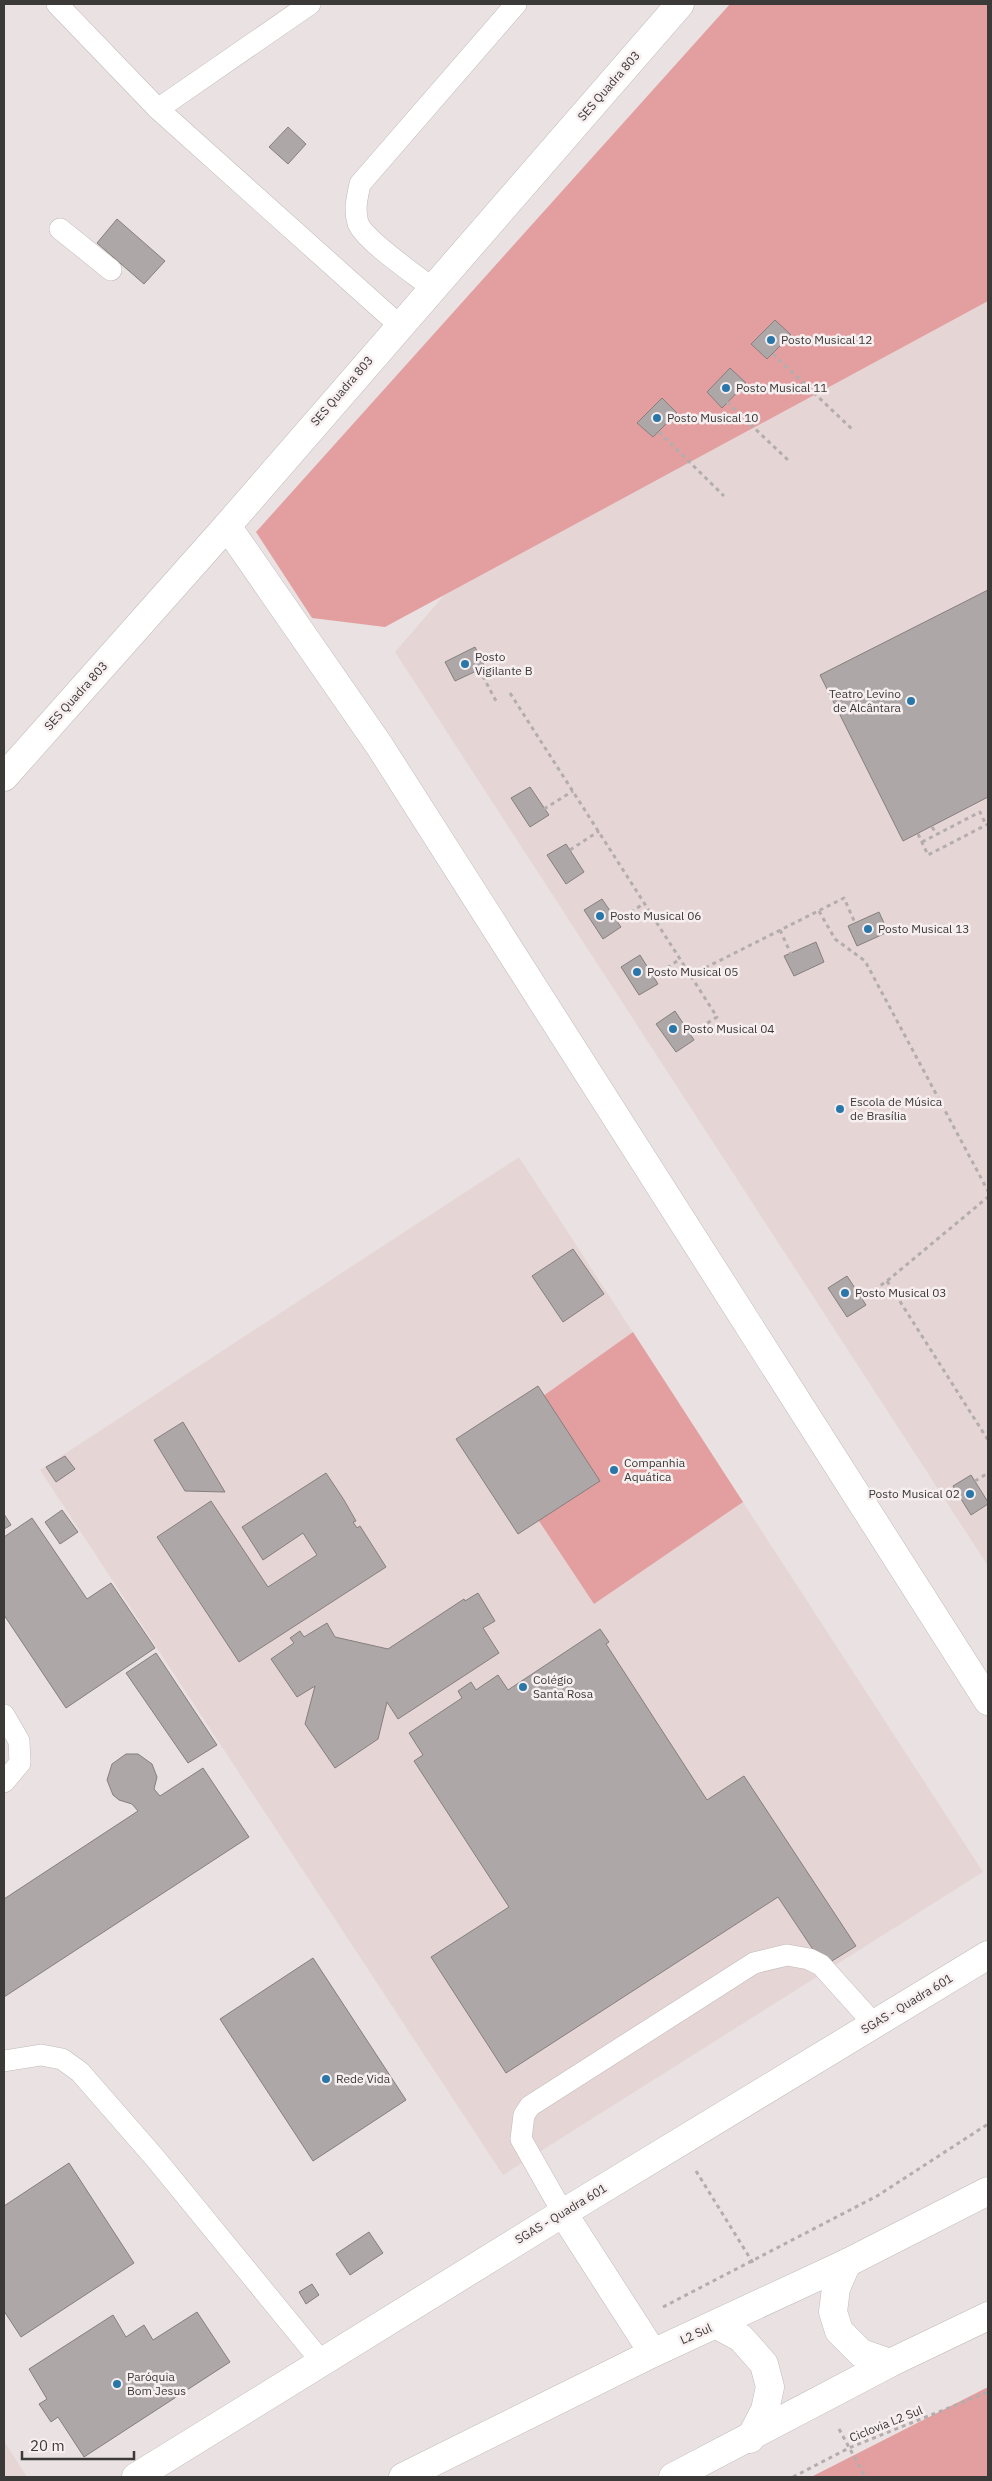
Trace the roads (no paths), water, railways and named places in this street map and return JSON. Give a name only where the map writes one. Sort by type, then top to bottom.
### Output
[{"type":"street","name":"SES Quadra 803","points":[[4,777],[227,526],[399,325],[680,4]]},
{"type":"street","points":[[227,526],[379,745],[988,1701]]},
{"type":"street","name":"SGAS - Quadra 601","points":[[136,2477],[321,2361],[988,1954]]},
{"type":"street","name":"L2 Sul","points":[[403,2477],[654,2353],[774,2298],[988,2191]]},
{"type":"street","points":[[563,2213],[654,2353]]},
{"type":"street","points":[[847,2262],[836,2288],[833,2312],[839,2331],[861,2352],[890,2363]]},
{"type":"street","points":[[673,2477],[750,2439],[890,2363],[988,2316]]},
{"type":"street","points":[[717,2325],[741,2338],[764,2364],[770,2387],[765,2410],[750,2439]]},
{"type":"lane","points":[[57,4],[158,110],[399,325]]},
{"type":"lane","points":[[158,110],[310,4]]},
{"type":"lane","points":[[432,288],[373,241],[359,225],[355,207],[360,184],[516,4]]},
{"type":"lane","points":[[60,229],[111,270]]},
{"type":"lane","points":[[4,1715],[20,1741],[20,1763],[4,1782]]},
{"type":"lane","points":[[563,2213],[521,2139],[521,2126],[524,2115],[530,2106],[754,1963],[786,1955],[809,1960],[821,1966],[874,2024]]},
{"type":"lane","points":[[4,2061],[41,2055],[62,2059],[80,2072],[155,2158],[321,2361]]},
{"type":"place","name":"Posto Musical 12","points":[[771,340]]},
{"type":"place","name":"Posto Musical 11","points":[[726,388]]},
{"type":"place","name":"Posto Musical 10","points":[[657,418]]},
{"type":"place","name":"Posto Vigilante B","points":[[465,664]]},
{"type":"place","name":"Teatro Levino de Alcântara","points":[[911,701]]},
{"type":"place","name":"Posto Musical 06","points":[[600,916]]},
{"type":"place","name":"Posto Musical 13","points":[[868,929]]},
{"type":"place","name":"Posto Musical 05","points":[[637,972]]},
{"type":"place","name":"Posto Musical 04","points":[[673,1029]]},
{"type":"place","name":"Escola de Música de Brasília","points":[[840,1109]]},
{"type":"place","name":"Posto Musical 03","points":[[845,1293]]},
{"type":"place","name":"Companhia Aquática","points":[[614,1470]]},
{"type":"place","name":"Posto Musical 02","points":[[970,1494]]},
{"type":"place","name":"Colégio Santa Rosa","points":[[523,1687]]},
{"type":"place","name":"Rede Vida","points":[[326,2079]]},
{"type":"place","name":"Paróquia Bom Jesus","points":[[117,2384]]}]
